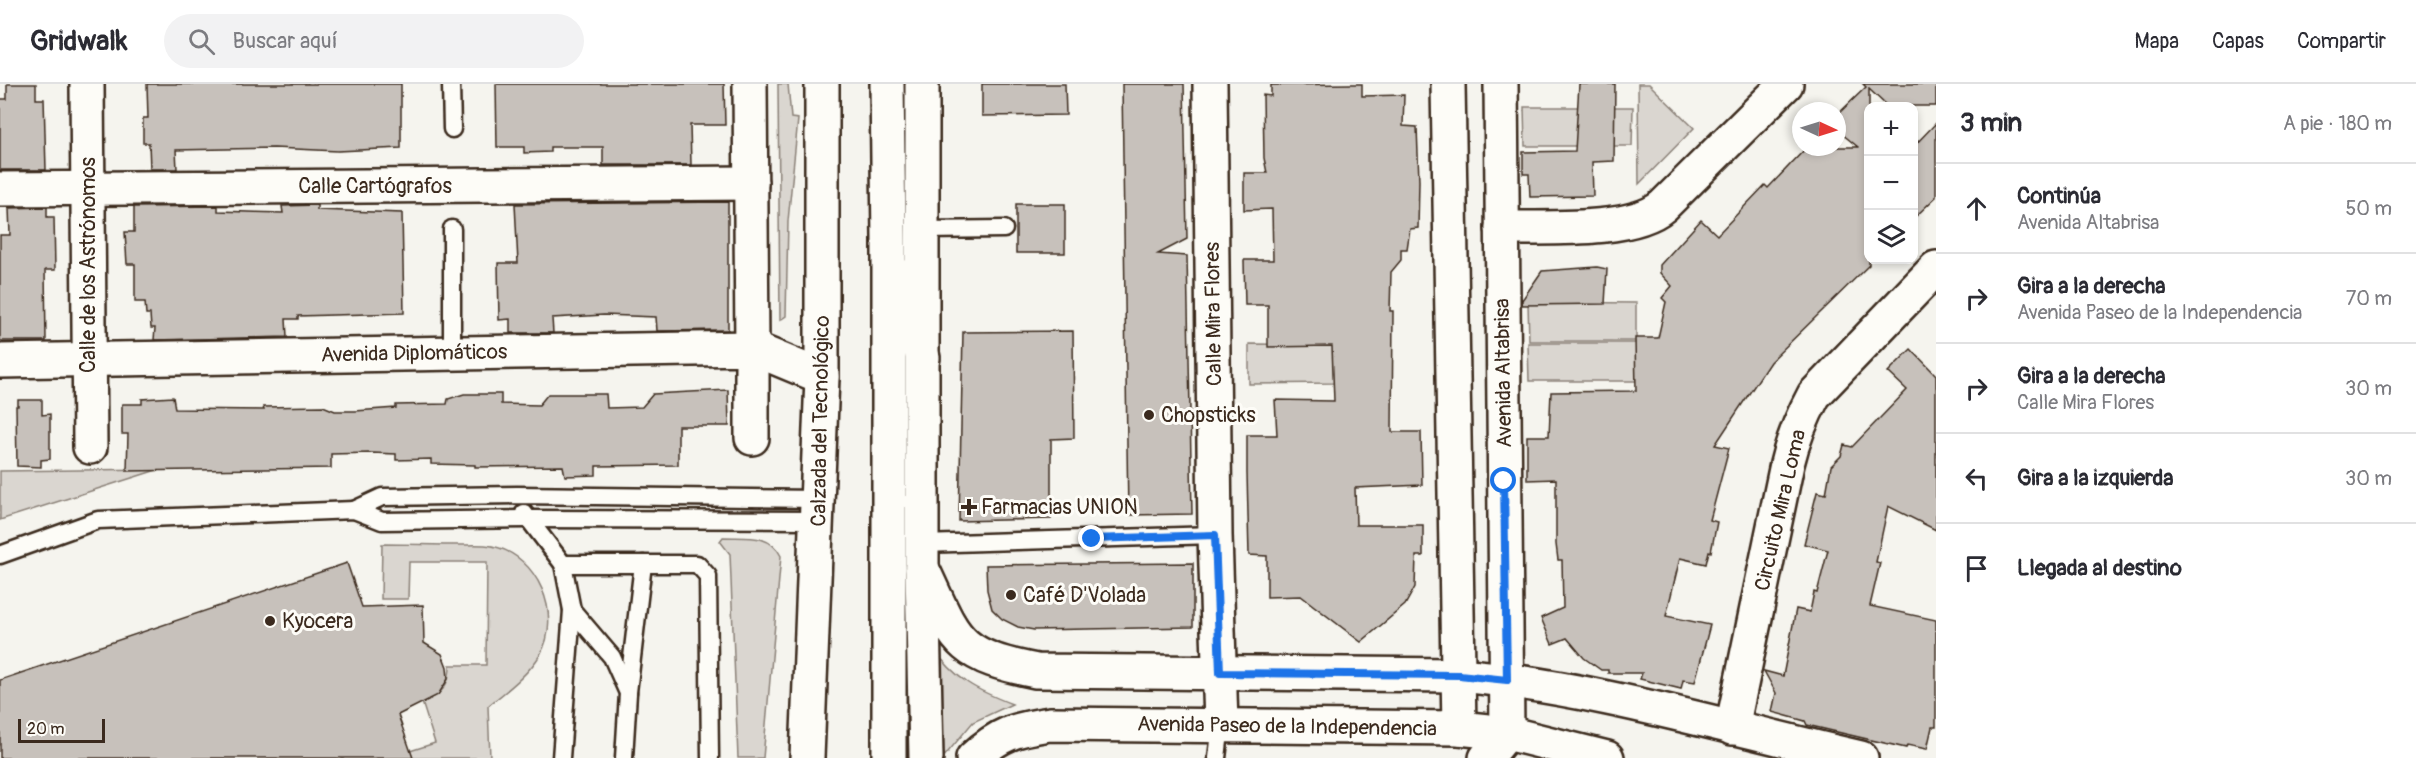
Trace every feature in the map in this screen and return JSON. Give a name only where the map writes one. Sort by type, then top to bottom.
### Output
[{"type":"street","name":"Calle de los Astrónomos","points":[[87,84],[90,447]]},
{"type":"street","points":[[750,84],[752,438]]},
{"type":"street","name":"Calzada del Tecnológico","points":[[807,758],[822,377],[822,84]]},
{"type":"street","points":[[887,84],[889,758]]},
{"type":"street","points":[[922,84],[923,556],[926,758]]},
{"type":"street","name":"Calle Mira Flores","points":[[1210,84],[1215,535],[1221,724]]},
{"type":"street","points":[[1448,84],[1459,728],[1470,758]]},
{"type":"street","name":"Avenida Altabrisa","points":[[1501,84],[1507,733]]},
{"type":"street","points":[[1502,228],[1617,224],[1648,216],[1663,206],[1786,84]]},
{"type":"street","name":"Calle Cartógrafos","points":[[0,189],[751,183]]},
{"type":"street","points":[[889,238],[923,358]]},
{"type":"street","name":"Circuito Mira Loma","points":[[1731,728],[1787,464],[1804,412],[1814,395],[1936,268]]},
{"type":"street","name":"Avenida Diplomáticos","points":[[0,361],[752,348],[822,377]]},
{"type":"street","points":[[923,556],[957,639],[974,654],[996,664],[1036,671],[1459,675],[1507,680],[1591,695],[1861,758]]},
{"type":"street","name":"Avenida Paseo de la Independencia","points":[[974,758],[998,737],[1031,726],[1050,724],[1459,728],[1507,733],[1607,758]]},
{"type":"street","points":[[1486,758],[1507,733]]},
{"type":"lane","points":[[452,84],[452,129]]},
{"type":"lane","points":[[452,229],[452,352]]},
{"type":"lane","points":[[923,230],[1005,229]]},
{"type":"lane","points":[[0,555],[98,520],[354,510],[381,497],[517,495],[818,509]]},
{"type":"lane","points":[[517,495],[526,519],[563,564],[572,610],[561,758]]},
{"type":"lane","points":[[354,510],[382,521],[526,519],[818,509]]},
{"type":"lane","points":[[923,556],[1215,535]]},
{"type":"lane","points":[[563,564],[697,564],[708,576],[710,758]]},
{"type":"lane","points":[[624,758],[628,693],[643,564]]},
{"type":"lane","points":[[572,610],[612,657],[628,693]]},
{"type":"lane","points":[[1217,758],[1221,724]]},
{"type":"shaded area","points":[[778,84],[788,84],[791,118],[798,119],[788,221],[786,316],[780,320]]},
{"type":"shaded area","points":[[1638,84],[1649,84],[1694,128],[1639,184]]},
{"type":"shaded area","points":[[1524,107],[1633,107],[1632,146],[1525,146]]},
{"type":"shaded area","points":[[1528,302],[1636,303],[1636,341],[1529,341]]},
{"type":"shaded area","points":[[1528,343],[1637,343],[1636,381],[1529,381]]},
{"type":"shaded area","points":[[1249,344],[1334,345],[1335,383],[1249,384]]},
{"type":"shaded area","points":[[160,469],[0,520],[0,471]]},
{"type":"shaded area","points":[[723,537],[749,537],[764,540],[771,543],[781,556],[763,758],[738,758],[730,554],[720,541]]},
{"type":"shaded area","points":[[382,544],[492,546],[522,561],[542,589],[549,622],[546,639],[540,655],[529,670],[488,706],[490,758],[413,758],[410,751],[435,743],[422,702],[443,689],[450,672],[450,665],[486,665],[487,562],[409,562],[408,599],[381,599]]},
{"type":"shaded area","points":[[933,648],[950,668],[968,683],[1012,704],[973,722],[943,758],[935,758]]},
{"type":"building","points":[[7,84],[36,84],[36,99],[44,99],[46,170],[0,170],[0,99],[7,99]]},
{"type":"building","points":[[147,84],[401,84],[401,148],[338,151],[274,148],[176,150],[177,169],[150,169],[149,143],[143,143],[143,118],[148,118]]},
{"type":"building","points":[[496,84],[724,84],[725,125],[690,125],[691,165],[603,165],[603,147],[550,147],[550,152],[524,153],[524,147],[497,147]]},
{"type":"building","points":[[982,84],[1065,84],[1066,115],[982,116]]},
{"type":"building","points":[[1122,84],[1184,84],[1187,239],[1158,254],[1187,256],[1192,514],[1128,515]]},
{"type":"building","points":[[1362,84],[1362,96],[1404,95],[1403,126],[1417,127],[1418,228],[1410,229],[1407,249],[1401,249],[1401,260],[1391,272],[1390,311],[1393,311],[1392,432],[1421,432],[1422,485],[1355,488],[1356,525],[1423,525],[1423,556],[1416,556],[1415,587],[1405,605],[1361,642],[1301,596],[1267,597],[1267,556],[1249,555],[1247,435],[1277,435],[1275,400],[1334,401],[1332,346],[1268,347],[1268,305],[1245,305],[1244,260],[1273,260],[1272,209],[1244,210],[1244,173],[1267,173],[1264,158],[1263,95],[1271,96],[1271,85]]},
{"type":"building","points":[[1579,84],[1615,84],[1614,161],[1592,162],[1593,196],[1530,197],[1529,174],[1523,174],[1523,152],[1575,151]]},
{"type":"building","points":[[1863,84],[1936,84],[1936,106],[1918,106],[1918,102],[1883,102],[1869,89],[1869,102],[1864,102],[1864,264],[1869,265],[1770,362],[1715,445],[1729,448],[1710,520],[1717,522],[1711,552],[1709,551],[1706,564],[1680,558],[1666,616],[1710,625],[1695,682],[1683,680],[1681,689],[1640,679],[1642,673],[1608,673],[1608,670],[1601,670],[1584,658],[1567,638],[1552,644],[1541,618],[1563,608],[1562,560],[1558,560],[1556,544],[1556,479],[1527,480],[1527,436],[1549,436],[1551,392],[1636,391],[1635,338],[1658,338],[1666,302],[1662,298],[1672,286],[1660,273],[1660,265],[1701,220],[1717,235],[1765,185],[1768,188],[1798,156],[1846,156],[1846,147],[1858,147],[1846,137],[1846,106],[1866,87]]},
{"type":"building","points":[[1936,123],[1936,197],[1918,214],[1918,156],[1918,142]]},
{"type":"building","points":[[728,202],[728,330],[657,331],[656,317],[604,315],[552,318],[553,333],[510,333],[510,319],[499,320],[498,263],[518,263],[515,204]]},
{"type":"building","points":[[1016,204],[1065,204],[1065,253],[1016,253]]},
{"type":"building","points":[[317,205],[317,210],[402,213],[404,313],[298,316],[298,319],[286,319],[287,337],[154,340],[155,328],[151,328],[150,314],[146,314],[145,302],[135,302],[135,264],[127,264],[125,232],[134,232],[134,207],[218,206],[218,211],[283,213],[282,206]]},
{"type":"building","points":[[47,207],[47,217],[54,217],[55,270],[45,270],[46,341],[0,341],[0,235],[10,235],[9,208]]},
{"type":"building","points":[[1597,267],[1607,269],[1605,304],[1522,305],[1522,300],[1542,271]]},
{"type":"building","points":[[1073,331],[1074,438],[1051,439],[1051,519],[959,521],[963,332]]},
{"type":"building","points":[[1911,349],[1936,375],[1936,530],[1888,506],[1876,562],[1880,563],[1870,606],[1936,620],[1936,727],[1932,727],[1927,749],[1907,745],[1906,748],[1807,725],[1805,721],[1772,712],[1776,693],[1764,671],[1783,676],[1796,609],[1810,612],[1814,592],[1817,593],[1828,550],[1804,544],[1817,492],[1826,494],[1831,466],[1841,456],[1844,445],[1852,447],[1907,390],[1888,372]]},
{"type":"building","points":[[728,390],[729,426],[678,426],[678,465],[596,466],[596,475],[565,476],[563,466],[475,467],[475,465],[431,464],[431,459],[396,460],[396,454],[372,453],[331,454],[331,468],[127,471],[128,434],[122,434],[122,404],[142,404],[142,399],[173,397],[175,409],[264,410],[263,407],[323,406],[335,411],[355,411],[396,408],[396,405],[447,404],[448,399],[464,394],[501,394],[501,404],[539,405],[548,394],[606,394],[607,408],[642,407],[653,394]]},
{"type":"building","points":[[18,400],[42,400],[42,415],[50,414],[50,459],[41,460],[41,467],[17,466],[16,406],[18,406]]},
{"type":"building","name":"Kyocera","points":[[347,563],[362,607],[423,605],[424,643],[442,654],[447,667],[448,679],[438,695],[398,715],[413,758],[0,758],[0,680]]},
{"type":"building","points":[[1193,563],[1193,627],[1034,630],[1018,627],[1002,619],[992,609],[987,590],[986,565]]},
{"type":"place","name":"Chopsticks","points":[[1149,415]]},
{"type":"place","name":"Farmacias UNION","points":[[969,507]]},
{"type":"place","name":"Café D'Volada","points":[[1011,595]]},
{"type":"place","name":"Kyocera","points":[[270,621]]},
{"type":"route","points":[[1092,539],[1215,535],[1220,673],[1459,675],[1507,680],[1504,481]]}]
